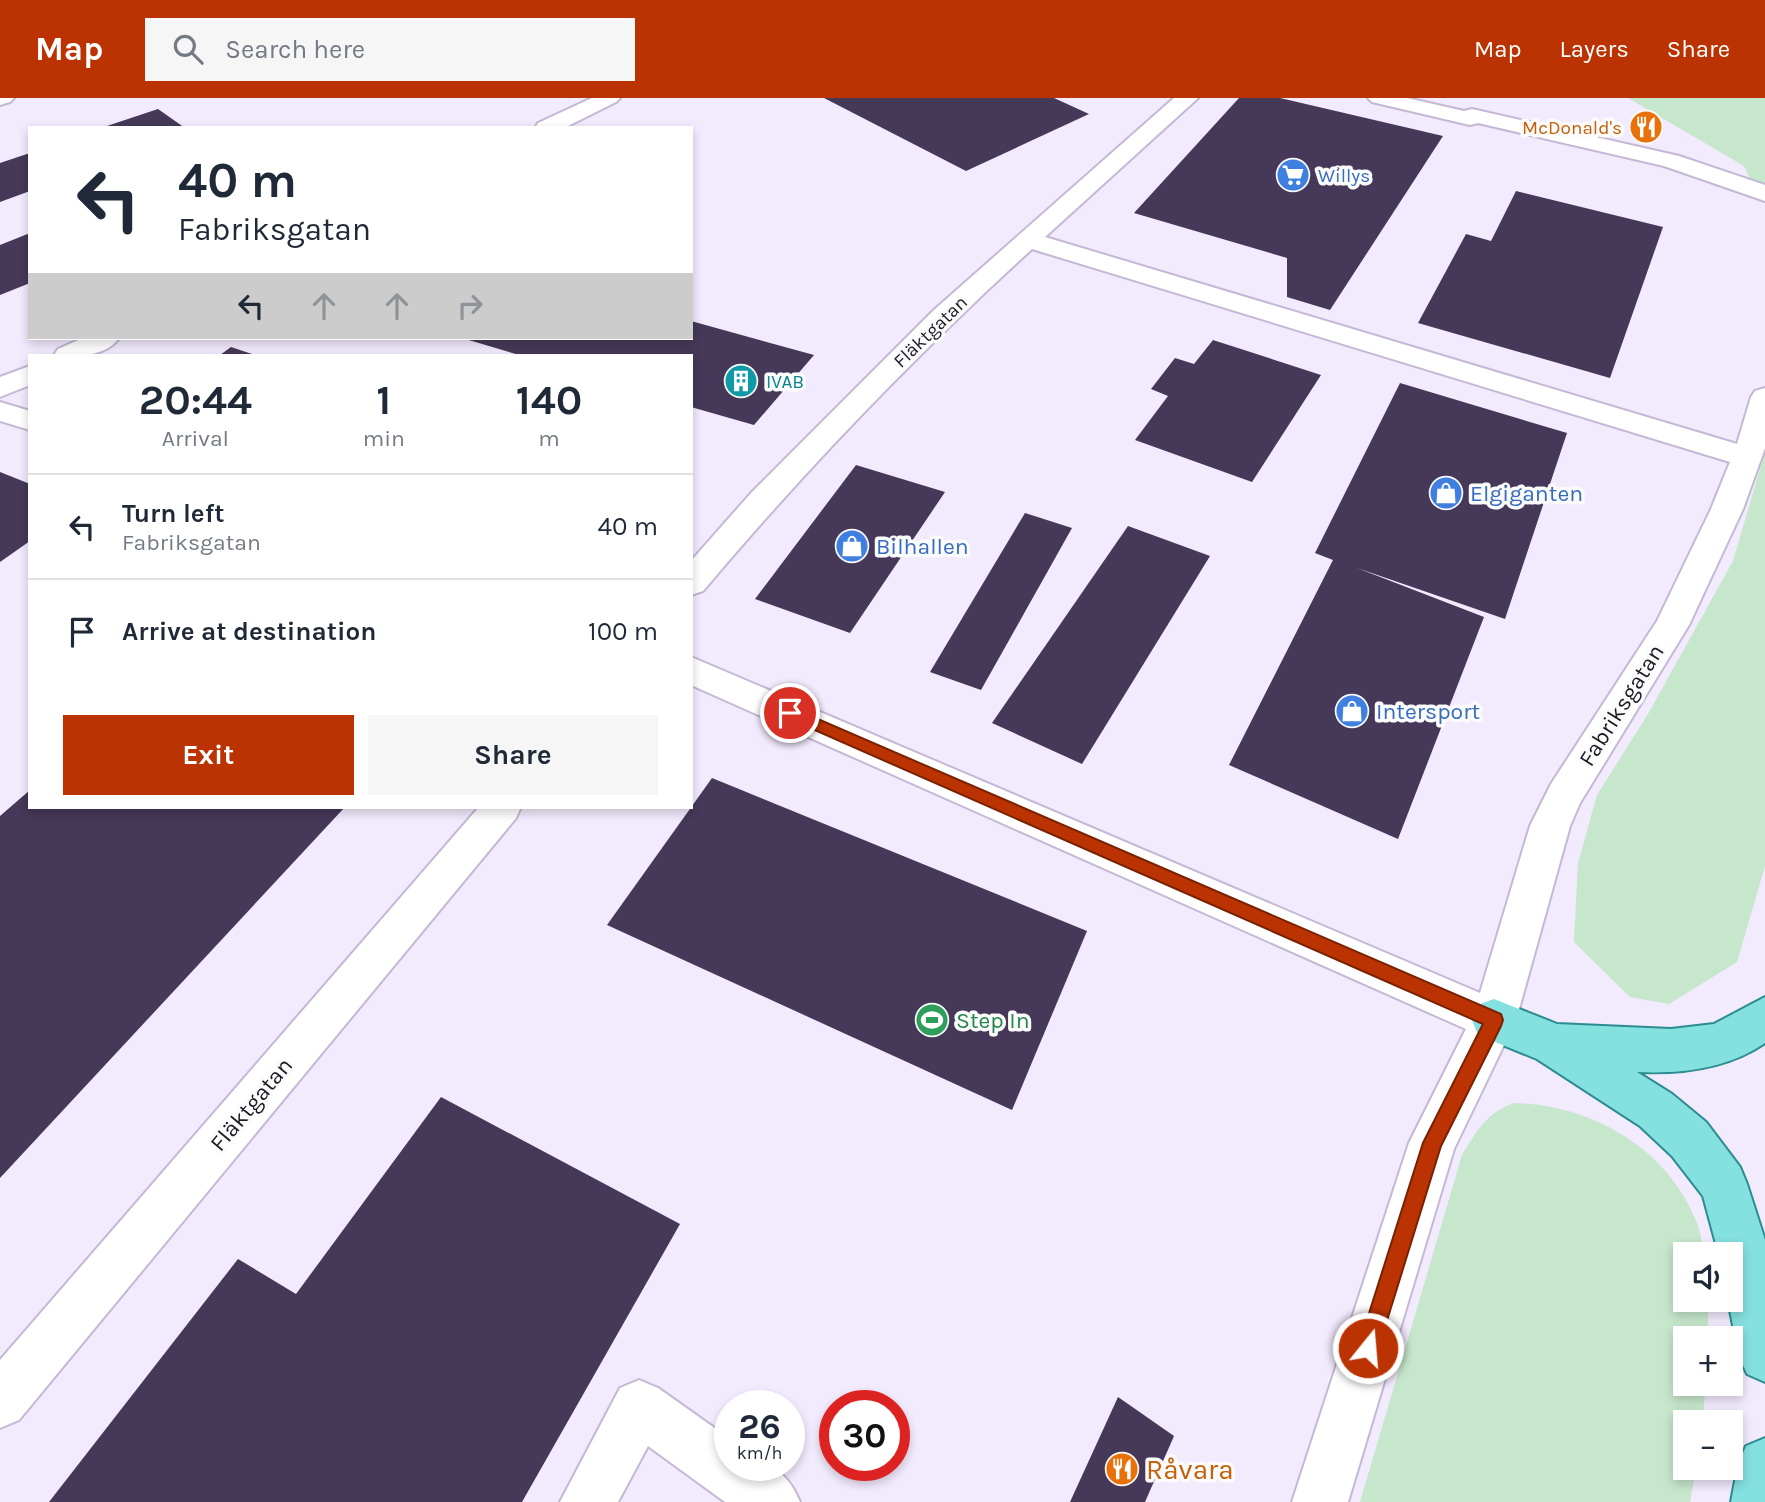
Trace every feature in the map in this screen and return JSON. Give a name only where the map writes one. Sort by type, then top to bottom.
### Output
[{"type":"main road","points":[[1553,1044],[1640,1051],[1690,1049],[1732,1038],[1765,1017]]},
{"type":"main road","points":[[1494,1020],[1553,1044],[1656,1110],[1689,1139],[1723,1184],[1742,1246],[1765,1356]]},
{"type":"main road","points":[[1759,1502],[1765,1465]]},
{"type":"street","points":[[550,126],[609,98]]},
{"type":"street","name":"Fläktgatan","points":[[693,581],[763,499],[943,316],[1187,98]]},
{"type":"street","points":[[1379,98],[1470,119],[1472,115],[1671,161],[1749,186],[1765,194]]},
{"type":"street","points":[[1028,240],[1747,457]]},
{"type":"street","points":[[70,354],[101,340]]},
{"type":"street","points":[[0,388],[28,375]]},
{"type":"street","name":"Fabriksgatan","points":[[1320,1502],[1432,1143],[1494,1020],[1550,825],[1672,625],[1727,509],[1747,457],[1765,397]]},
{"type":"street","points":[[0,411],[28,420]]},
{"type":"street","points":[[693,671],[1494,1020]]},
{"type":"street","name":"Fläktgatan","points":[[0,1401],[500,809]]},
{"type":"street","points":[[588,1502],[639,1407],[772,1502]]},
{"type":"green space","points":[[1628,98],[1765,98],[1765,185],[1750,179],[1744,166]]},
{"type":"green space","points":[[1765,452],[1765,866],[1737,962],[1669,1004],[1630,997],[1574,942],[1578,863],[1597,795],[1648,714],[1733,561]]},
{"type":"green space","points":[[1514,1103],[1543,1105],[1598,1122],[1624,1136],[1647,1153],[1667,1173],[1684,1197],[1697,1223],[1701,1242],[1673,1242],[1673,1312],[1708,1312],[1708,1326],[1673,1326],[1673,1396],[1705,1396],[1703,1410],[1673,1410],[1673,1480],[1694,1480],[1690,1502],[1360,1502],[1462,1155],[1489,1117]]},
{"type":"building","points":[[824,98],[1054,98],[1089,114],[966,171]]},
{"type":"building","name":"Willys","points":[[1239,98],[1280,98],[1443,136],[1330,310],[1287,297],[1287,258],[1134,213]]},
{"type":"building","points":[[158,109],[182,126],[107,126]]},
{"type":"building","points":[[28,154],[28,192],[0,202],[0,163]]},
{"type":"building","points":[[1516,191],[1663,227],[1610,378],[1418,323],[1466,234],[1491,241]]},
{"type":"building","points":[[28,234],[28,284],[0,295],[0,245]]},
{"type":"building","name":"IVAB","points":[[693,322],[814,355],[754,425],[693,408],[693,354],[516,354],[469,340],[693,340]]},
{"type":"building","points":[[1213,340],[1321,375],[1252,482],[1135,440],[1168,396],[1151,389],[1175,358],[1194,364]]},
{"type":"building","points":[[231,347],[252,354],[221,354]]},
{"type":"building","points":[[1400,383],[1567,433],[1505,619],[1357,568],[1484,617],[1398,839],[1229,765],[1333,560],[1315,553]]},
{"type":"building","name":"Bilhallen","points":[[856,465],[945,492],[850,633],[755,599]]},
{"type":"building","points":[[0,472],[28,483],[28,542],[0,562]]},
{"type":"building","points":[[1025,513],[1072,528],[981,690],[930,672]]},
{"type":"building","points":[[1128,526],[1210,556],[1082,764],[992,723]]},
{"type":"building","name":"Step In","points":[[712,778],[1087,931],[1012,1110],[607,925],[690,809],[693,809],[693,805]]},
{"type":"building","points":[[28,792],[28,809],[343,809],[0,1178],[0,816]]},
{"type":"building","points":[[441,1097],[680,1224],[522,1502],[49,1502],[238,1259],[296,1294]]},
{"type":"building","name":"Råvara","points":[[1118,1397],[1174,1436],[1145,1502],[1070,1502]]},
{"type":"place","name":"McDonald's","points":[[1646,127]]},
{"type":"place","name":"Willys","points":[[1293,175]]},
{"type":"place","name":"IVAB","points":[[741,381]]},
{"type":"place","name":"Elgiganten","points":[[1446,493]]},
{"type":"place","name":"Bilhallen","points":[[852,546]]},
{"type":"place","name":"Intersport","points":[[1352,711]]},
{"type":"place","name":"Step In","points":[[932,1020]]},
{"type":"place","name":"Råvara","points":[[1122,1469]]},
{"type":"route","points":[[790,713],[1494,1020],[1432,1143],[1368,1348]]}]
